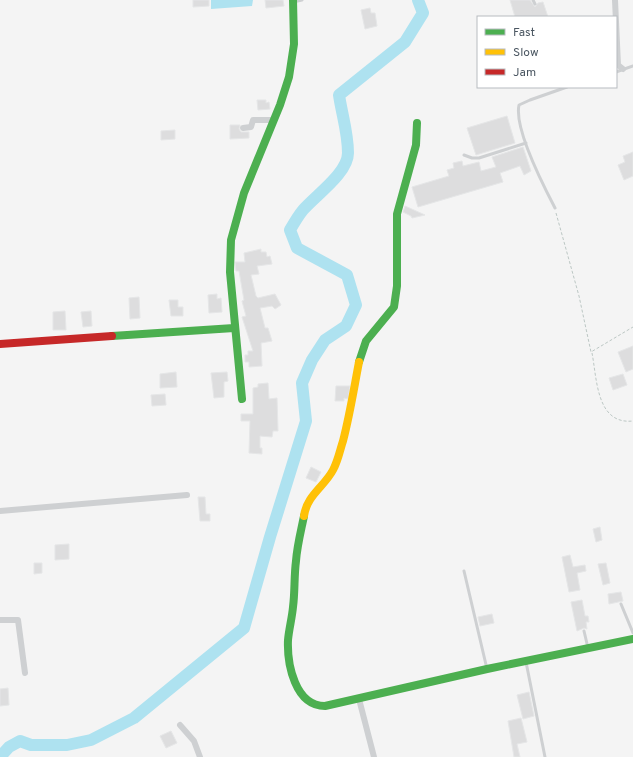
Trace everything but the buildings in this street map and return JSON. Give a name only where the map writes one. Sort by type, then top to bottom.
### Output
[{"type":"street","points":[[615,0],[617,16]]},
{"type":"street","points":[[242,399],[235,351],[230,278],[230,242],[251,172],[274,120],[286,87],[292,58],[293,1]]},
{"type":"street","points":[[617,21],[618,65],[623,69]]},
{"type":"street","points":[[242,128],[251,128],[253,120],[274,120]]},
{"type":"street","points":[[417,123],[416,145],[397,214],[397,290],[394,307],[366,341],[359,362],[354,403],[338,459],[333,471],[316,490],[305,508],[296,560],[293,607],[288,639],[288,657],[293,677],[302,696],[308,702],[316,706],[325,706],[487,669],[633,639]]},
{"type":"street","points":[[0,344],[234,328]]},
{"type":"street","points":[[0,511],[187,495]]},
{"type":"street","points":[[0,620],[18,620],[25,673]]},
{"type":"street","points":[[358,698],[374,757]]},
{"type":"street","points":[[180,725],[194,741],[200,757]]},
{"type":"lane","points":[[293,1],[302,0]]},
{"type":"lane","points":[[617,72],[633,66]]},
{"type":"lane","points":[[554,208],[526,143],[518,112],[520,105],[564,88]]},
{"type":"lane","points":[[464,155],[472,158],[479,158],[526,143]]},
{"type":"lane","points":[[464,572],[487,669]]},
{"type":"lane","points":[[622,604],[633,633]]},
{"type":"lane","points":[[584,631],[588,648]]},
{"type":"lane","points":[[526,661],[545,757]]},
{"type":"path","points":[[554,208],[579,296],[603,406],[612,417],[626,421],[633,420]]},
{"type":"path","points":[[592,352],[633,327]]},
{"type":"water","points":[[211,0],[253,0],[252,6],[211,9]]},
{"type":"waterway","points":[[0,757],[9,747],[20,741],[31,745],[67,745],[91,740],[134,718],[244,628],[270,537],[306,421],[302,383],[312,360],[325,340],[346,326],[356,305],[347,275],[297,248],[290,230],[303,210],[337,176],[347,161],[347,138],[339,95],[405,42],[423,13],[418,0]]},
{"type":"traffic: fast","points":[[242,399],[230,272],[231,240],[244,193],[280,105],[289,77],[294,44],[293,0]]},
{"type":"traffic: fast","points":[[359,362],[366,341],[394,307],[397,286],[397,214],[416,145],[417,123]]},
{"type":"traffic: fast","points":[[112,336],[234,328]]},
{"type":"traffic: fast","points":[[304,516],[299,538],[295,572],[294,601],[288,636],[288,650],[291,671],[295,682],[306,699],[315,704],[325,706],[487,669],[633,639]]},
{"type":"traffic: slow","points":[[304,516],[309,502],[329,476],[338,459],[348,421],[359,362]]},
{"type":"traffic: jam","points":[[0,344],[112,336]]}]
